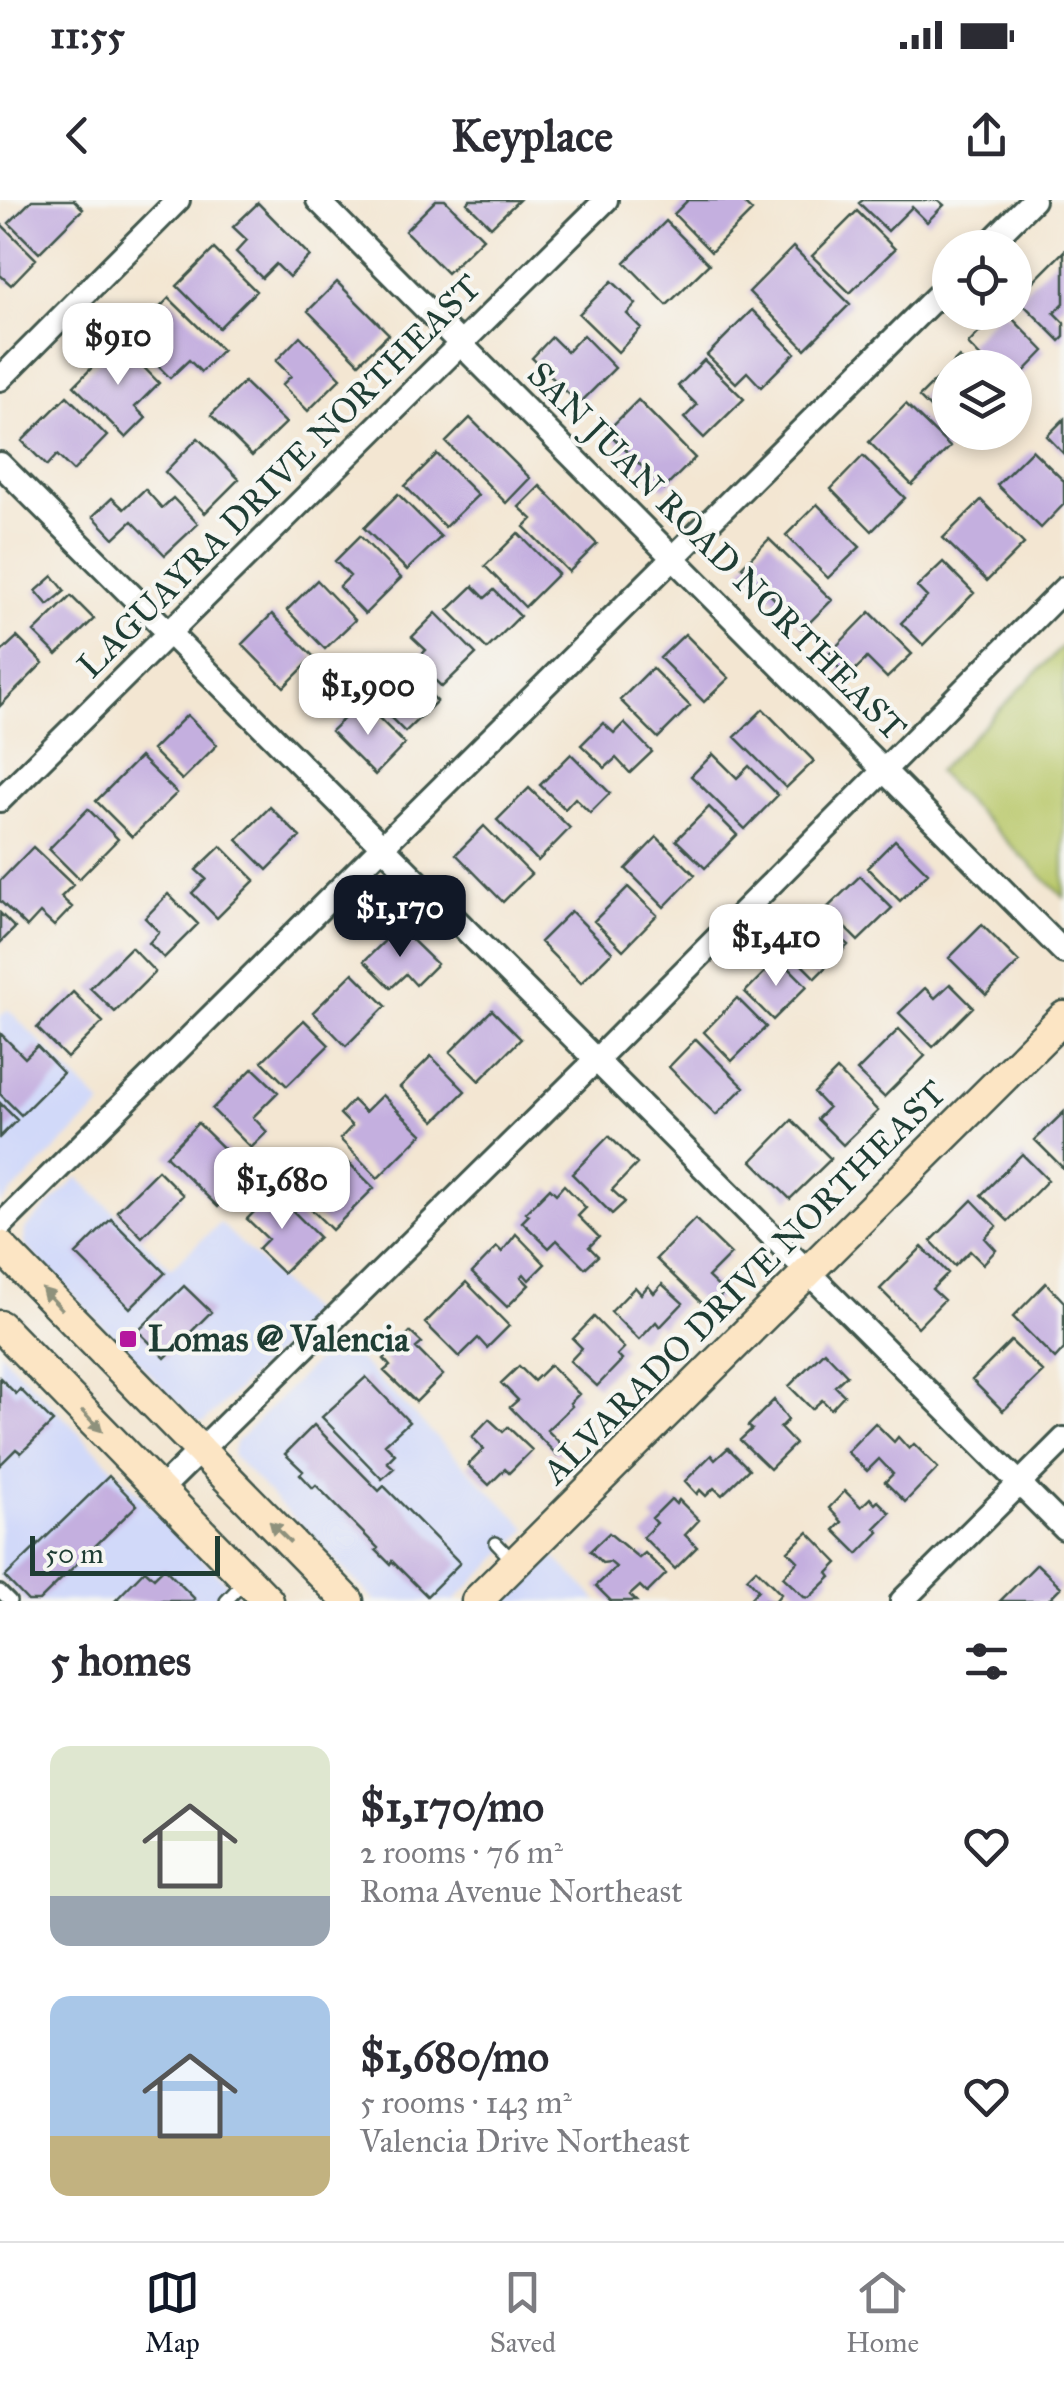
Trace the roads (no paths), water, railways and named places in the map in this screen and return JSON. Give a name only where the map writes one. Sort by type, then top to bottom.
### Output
[{"type":"main road","name":"ALVARADO DRIVE NORTHEAST","points":[[476,1601],[505,1553],[808,1270],[1064,1017]]},
{"type":"main road","points":[[0,1246],[348,1601]]},
{"type":"main road","points":[[0,1326],[160,1490],[247,1594]]},
{"type":"street","points":[[0,380],[178,200]]},
{"type":"street","name":"SAN JUAN ROAD NORTHEAST","points":[[318,200],[1064,952]]},
{"type":"street","name":"LAGUAYRA DRIVE NORTHEAST","points":[[0,800],[606,200]]},
{"type":"street","points":[[1003,230],[1033,200]]},
{"type":"street","points":[[0,1226],[932,301]]},
{"type":"street","points":[[0,464],[1064,1528]]},
{"type":"street","points":[[160,1490],[596,1060],[1064,589]]},
{"type":"street","points":[[902,1601],[1064,1439]]},
{"type":"lane","points":[[0,1591],[10,1601]]},
{"type":"place","name":"Lomas @ Valencia","points":[[128,1339]]}]
